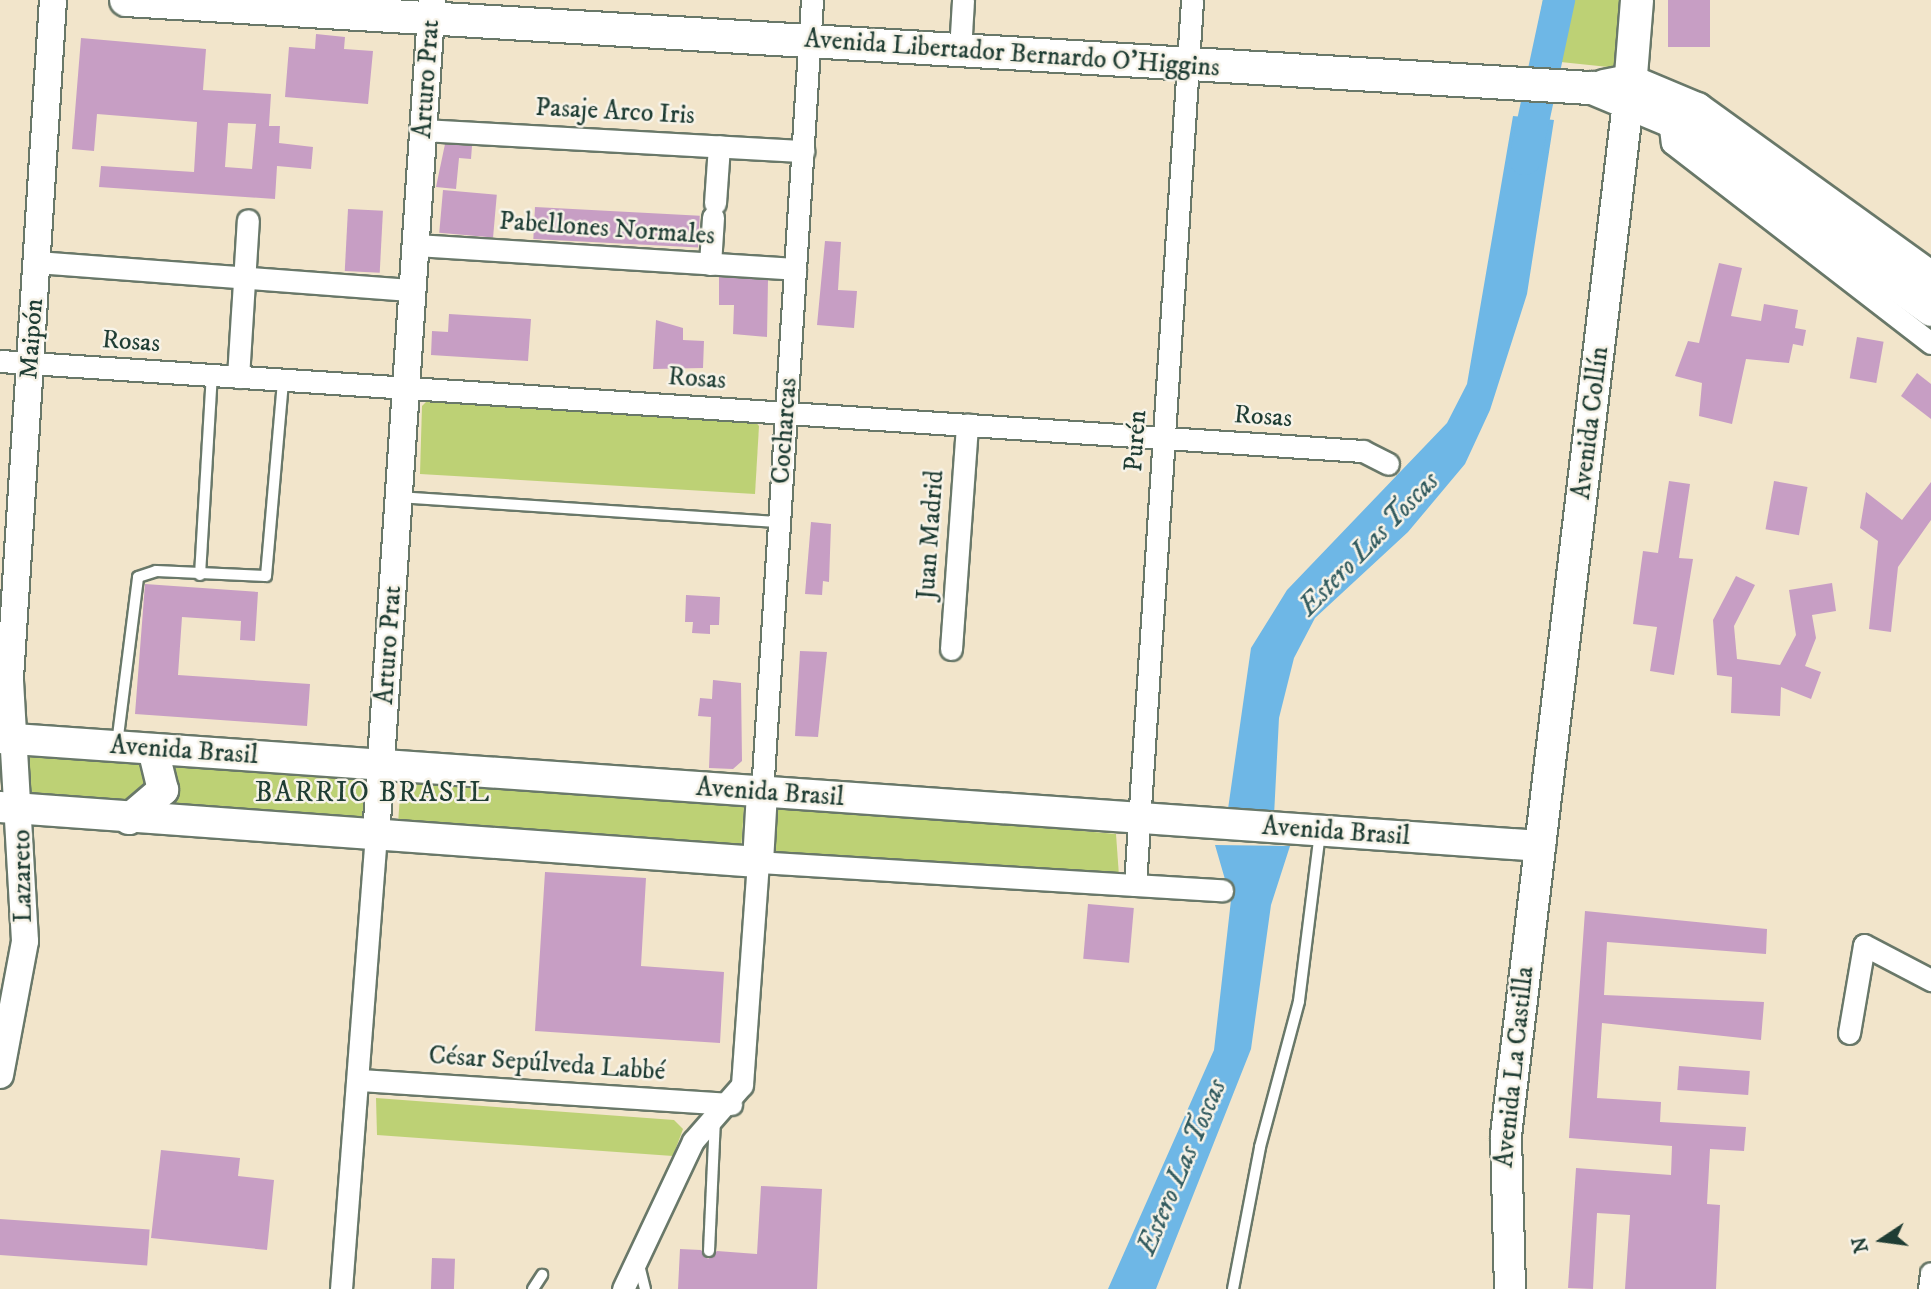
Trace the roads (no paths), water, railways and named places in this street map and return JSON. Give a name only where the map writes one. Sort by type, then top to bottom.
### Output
[{"type":"main road","name":"Avenida Libertador Bernardo O'Higgins","points":[[126,0],[404,21],[432,8]]},
{"type":"main road","name":"Avenida Libertador Bernardo O'Higgins","points":[[381,0],[432,8],[810,42],[1629,91]]},
{"type":"main road","name":"Avenida Collín","points":[[1540,846],[1629,91],[1637,0]]},
{"type":"main road","points":[[1629,91],[1931,310]]},
{"type":"main road","points":[[1629,91],[1697,109],[1931,278]]},
{"type":"main road","name":"Avenida Brasil","points":[[9,738],[1540,846]]},
{"type":"main road","points":[[129,819],[163,790],[153,749]]},
{"type":"main road","name":"Cocharcas","points":[[758,862],[762,793]]},
{"type":"main road","points":[[11,810],[758,862]]},
{"type":"main road","name":"Avenida La Castilla","points":[[1510,1289],[1504,1160],[1540,846]]},
{"type":"street","name":"Maipón","points":[[11,810],[10,678],[53,0]]},
{"type":"street","name":"Cocharcas","points":[[762,793],[812,0]]},
{"type":"street","points":[[960,51],[963,0]]},
{"type":"street","name":"Purén","points":[[1135,885],[1192,0]]},
{"type":"street","name":"Arturo Prat","points":[[341,1289],[359,1080],[432,8]]},
{"type":"street","points":[[1669,120],[1672,143],[1931,343]]},
{"type":"street","name":"Pasaje Arco Iris","points":[[424,130],[803,151]]},
{"type":"street","points":[[710,264],[719,146]]},
{"type":"street","points":[[238,377],[248,220]]},
{"type":"street","name":"Pabellones Normales","points":[[416,245],[795,269]]},
{"type":"street","points":[[37,262],[413,290]]},
{"type":"street","name":"Rosas","points":[[0,361],[1363,451],[1388,464]]},
{"type":"street","name":"Juan Madrid","points":[[951,649],[967,425]]},
{"type":"street","name":"Maipón","points":[[0,712],[10,678]]},
{"type":"street","name":"Lazareto","points":[[11,810],[25,940]]},
{"type":"street","name":"Lazareto","points":[[0,1075],[25,940],[35,839],[54,814]]},
{"type":"street","points":[[623,1289],[693,1141],[723,1111],[744,1072],[758,862],[1222,890]]},
{"type":"street","points":[[1849,1033],[1864,944],[1931,980]]},
{"type":"street","name":"César Sepúlveda Labbé","points":[[359,1080],[723,1111]]},
{"type":"street","points":[[1929,1289],[1931,1273]]},
{"type":"lane","points":[[200,575],[212,375]]},
{"type":"lane","points":[[117,746],[132,585],[145,572],[266,576],[283,380]]},
{"type":"lane","points":[[399,497],[779,522]]},
{"type":"lane","points":[[1233,1289],[1260,1147],[1299,1001],[1311,831]]},
{"type":"lane","points":[[709,1251],[723,1111]]},
{"type":"lane","points":[[637,1258],[645,1289]]},
{"type":"lane","points":[[533,1289],[542,1275]]},
{"type":"water","points":[[1513,116],[1554,120],[1527,294],[1490,410],[1465,464],[1408,532],[1315,618],[1294,658],[1279,718],[1274,816],[1227,816],[1251,648],[1287,590],[1447,423],[1467,384]]},
{"type":"water","points":[[1215,845],[1290,846],[1271,905],[1251,1049],[1156,1289],[1108,1289],[1214,1050],[1231,900]]},
{"type":"waterway","name":"Estero Las Toscas","points":[[1525,159],[1559,0]]},
{"type":"district","name":"BARRIO BRASIL","points":[[373,793]]}]
